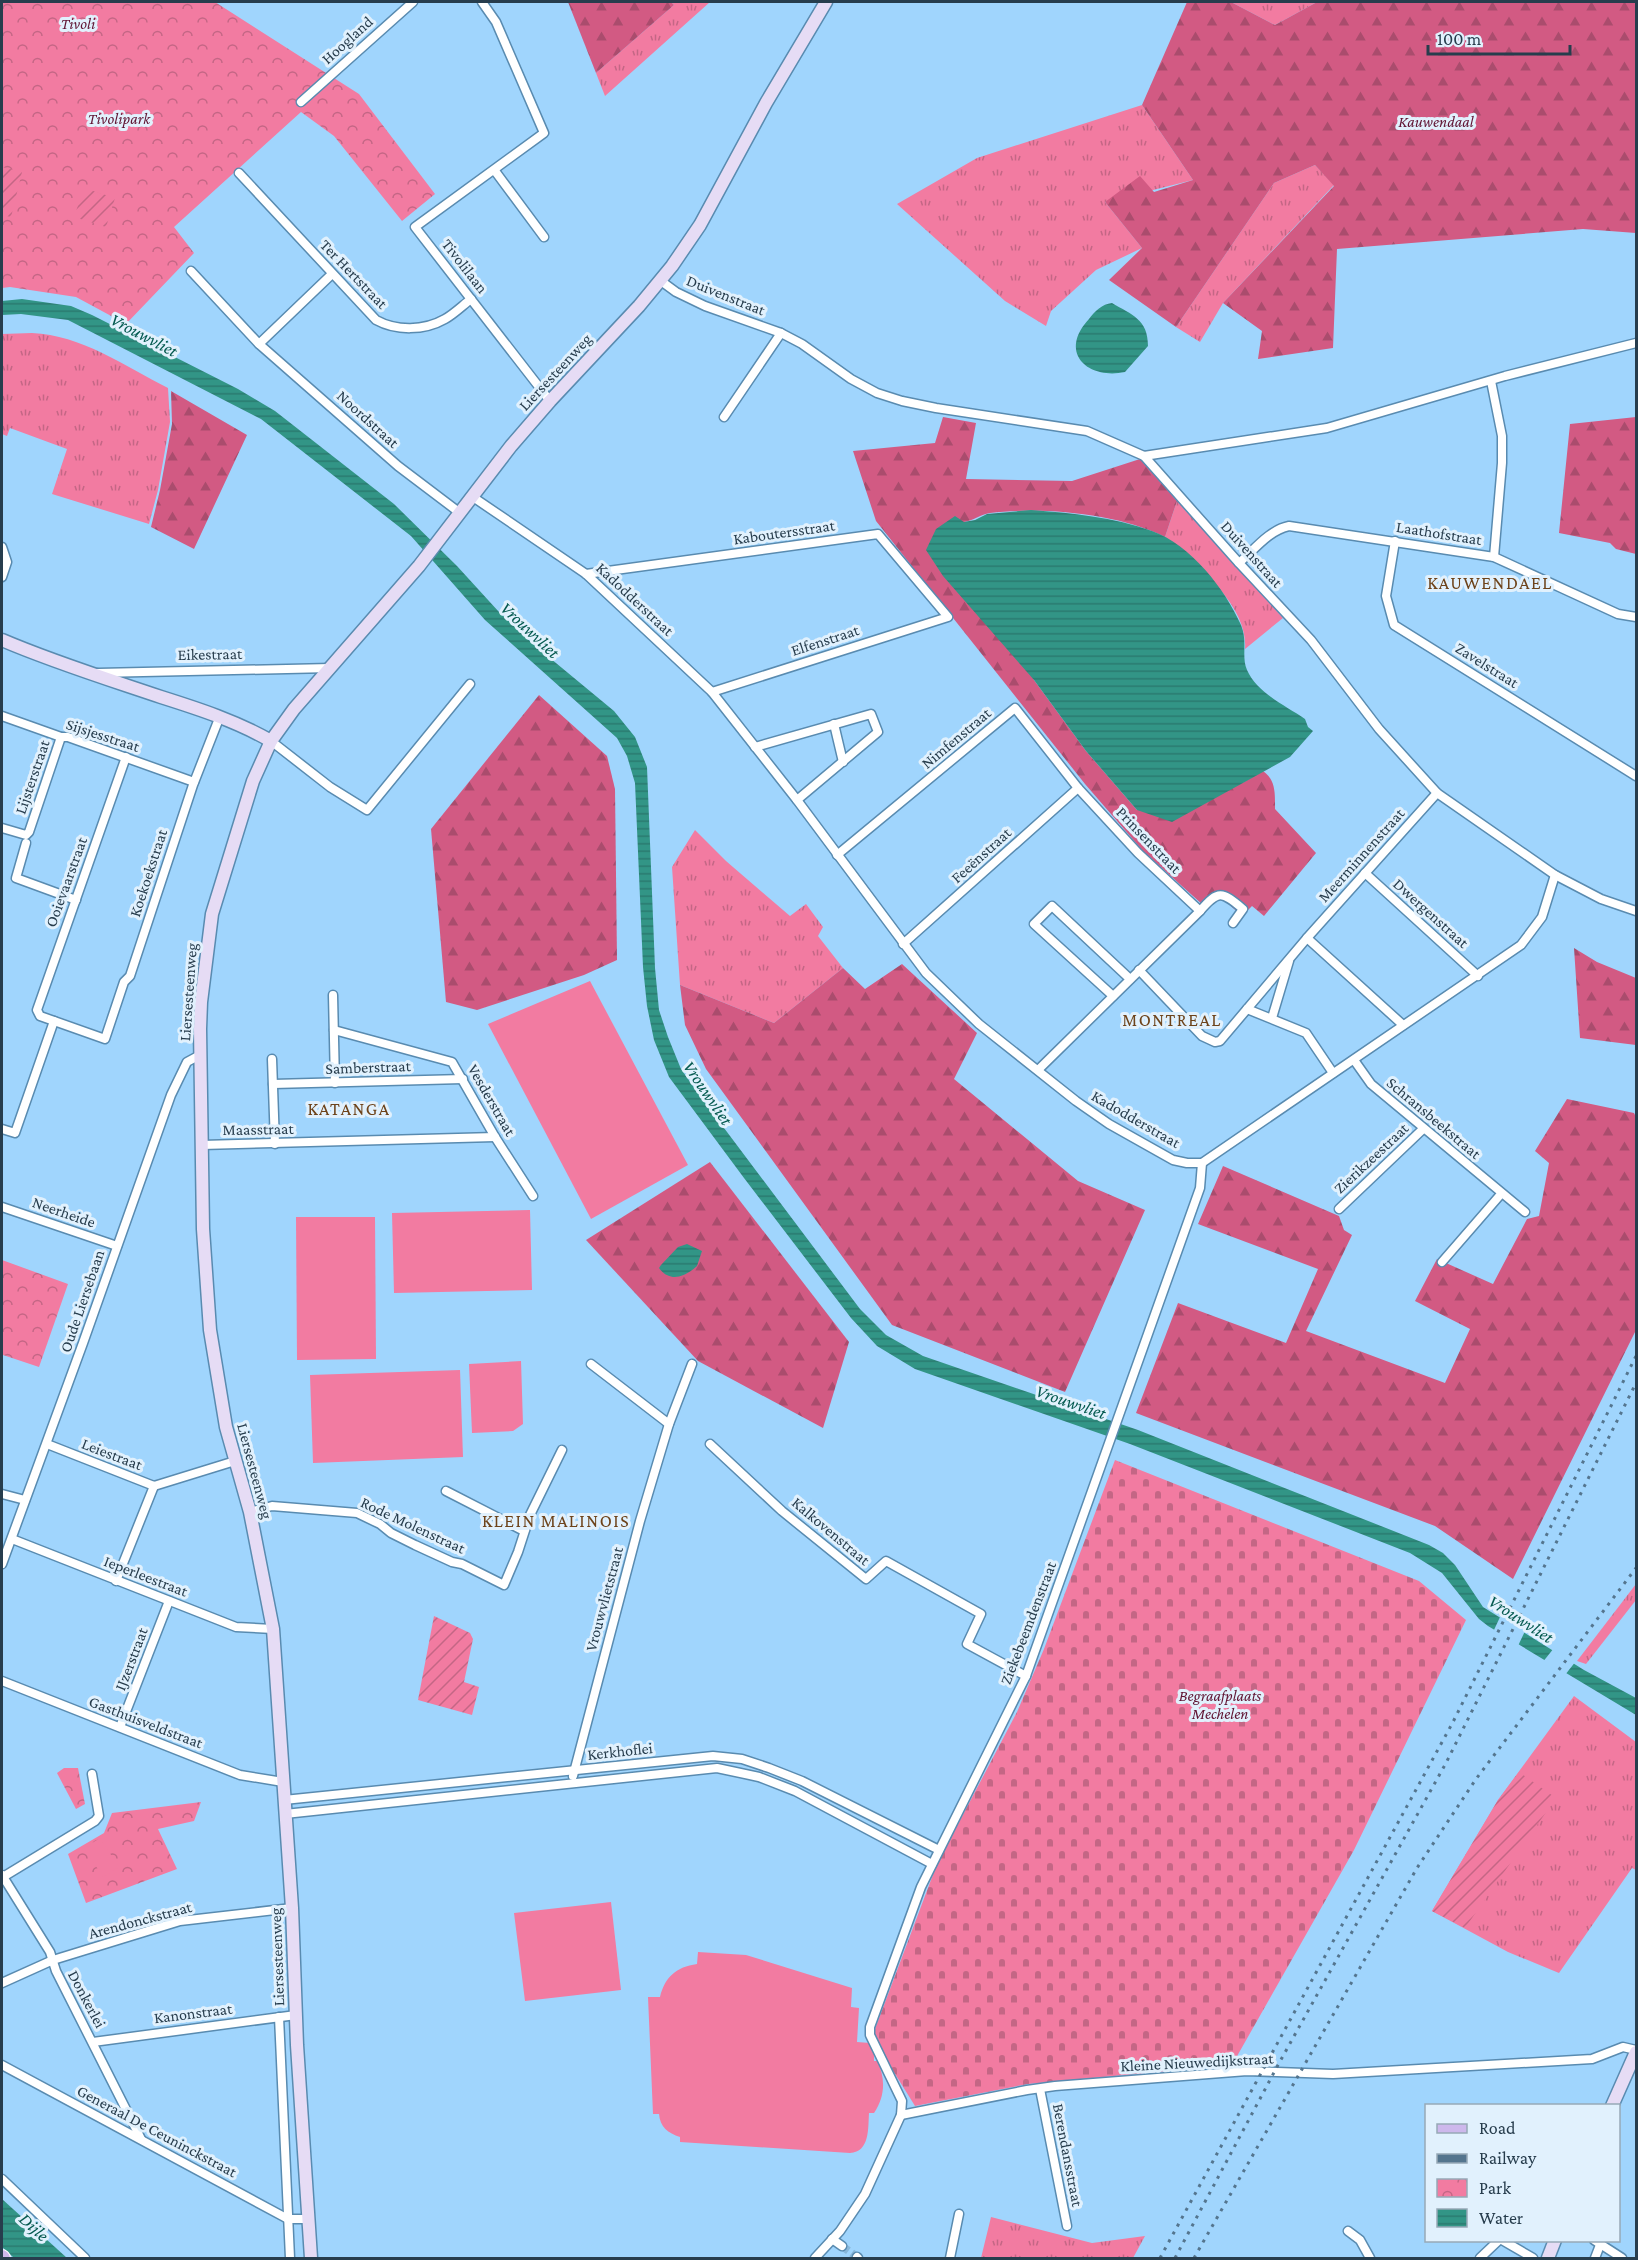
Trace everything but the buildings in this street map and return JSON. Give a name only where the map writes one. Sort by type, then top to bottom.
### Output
[{"type":"main road","name":"Liersesteenweg","points":[[311,2259],[303,2219],[292,1908],[273,1629],[250,1512],[226,1427],[210,1330],[205,1277],[201,1002],[212,914],[253,781],[271,741],[294,710],[423,561],[511,446],[661,281],[700,225],[766,102],[826,2]]},
{"type":"main road","name":"Eikestraat","points":[[2,640],[89,673],[220,716],[248,727],[271,741]]},
{"type":"main road","points":[[1613,2104],[1636,2051]]},
{"type":"main road","points":[[1548,2259],[1555,2242]]},
{"type":"street","name":"Hoogland","points":[[301,102],[413,2]]},
{"type":"street","name":"Tivolilaan","points":[[482,2],[496,22],[544,133],[416,227],[550,401]]},
{"type":"street","points":[[495,171],[544,237]]},
{"type":"street","name":"Ter Hertstraat","points":[[239,173],[376,320],[405,329],[437,323],[471,299]]},
{"type":"street","name":"Noordstraat","points":[[191,271],[260,344],[398,466],[460,513]]},
{"type":"street","points":[[260,344],[332,274]]},
{"type":"street","name":"Duivenstraat","points":[[661,281],[676,292],[705,306],[781,333],[802,344],[851,379],[877,393],[936,408],[1087,431],[1144,456],[1311,640],[1379,729],[1437,793],[1555,876],[1601,899],[1636,911]]},
{"type":"street","name":"Duivenstraat","points":[[724,417],[781,333]]},
{"type":"street","points":[[1144,456],[1327,428],[1491,381],[1636,343]]},
{"type":"street","points":[[1491,381],[1502,436],[1494,557]]},
{"type":"street","name":"Kadodderstraat","points":[[473,497],[586,574],[712,692],[797,800],[926,973],[979,1024],[1076,1101],[1158,1153],[1173,1160],[1202,1163]]},
{"type":"street","name":"Laathofstraat","points":[[1239,563],[1271,534],[1280,528],[1289,526],[1494,557],[1618,614],[1636,617]]},
{"type":"street","name":"Kaboutersstraat","points":[[586,574],[878,534],[948,617]]},
{"type":"street","name":"Zavelstraat","points":[[1395,541],[1386,596],[1394,625],[1636,776]]},
{"type":"street","points":[[2,547],[7,562],[2,577]]},
{"type":"street","name":"Elfenstraat","points":[[712,692],[948,617]]},
{"type":"street","name":"Eikestraat","points":[[89,673],[331,668]]},
{"type":"street","points":[[271,741],[330,786],[367,810],[470,684]]},
{"type":"street","name":"Nimfenstraat","points":[[837,855],[1015,708],[1078,788]]},
{"type":"street","points":[[755,747],[871,714],[878,732],[797,800]]},
{"type":"street","name":"Sijsjesstraat","points":[[2,716],[194,782]]},
{"type":"street","name":"Koekoekstraat","points":[[54,1021],[105,1039],[124,982],[130,976],[194,782],[220,716]]},
{"type":"street","points":[[834,724],[843,762]]},
{"type":"street","name":"Lijsterstraat","points":[[61,737],[26,839],[16,878],[75,900]]},
{"type":"street","name":"Ooievaarstraat","points":[[54,1021],[40,1016],[37,1010],[126,758]]},
{"type":"street","name":"Prinsenstraat","points":[[1078,788],[1138,853],[1200,911]]},
{"type":"street","name":"Feeënstraat","points":[[903,944],[1078,788]]},
{"type":"street","name":"Meerminnenstraat","points":[[1139,970],[1202,1036],[1215,1042],[1226,1037],[1307,938],[1437,793]]},
{"type":"street","name":"Lijsterstraat","points":[[2,828],[26,839]]},
{"type":"street","name":"Dwergenstraat","points":[[1365,873],[1478,976]]},
{"type":"street","points":[[1202,1163],[1521,945],[1542,917],[1555,876]]},
{"type":"street","points":[[1038,1070],[1211,898],[1219,894],[1246,906],[1233,923]]},
{"type":"street","points":[[1113,996],[1034,924],[1052,906],[1130,979]]},
{"type":"street","points":[[1307,938],[1403,1025]]},
{"type":"street","points":[[1272,1018],[1290,958]]},
{"type":"street","points":[[333,995],[335,1083]]},
{"type":"street","points":[[1247,1009],[1306,1034],[1333,1074]]},
{"type":"street","points":[[2,1129],[15,1133],[54,1021]]},
{"type":"street","name":"Vesderstraat","points":[[334,1030],[452,1062],[495,1137],[533,1196]]},
{"type":"street","name":"Oude Liersebaan","points":[[2,1564],[171,1095],[187,1062],[200,1055]]},
{"type":"street","points":[[272,1059],[275,1144]]},
{"type":"street","name":"Schransbeekstraat","points":[[1354,1060],[1371,1084],[1525,1212]]},
{"type":"street","name":"Samberstraat","points":[[273,1084],[463,1079]]},
{"type":"street","name":"Zierikzeestraat","points":[[1339,1209],[1423,1129]]},
{"type":"street","name":"Maasstraat","points":[[202,1145],[495,1137]]},
{"type":"street","name":"Ziekebeemdenstraat","points":[[901,2115],[902,2101],[870,2035],[870,2027],[921,1887],[1026,1676],[1200,1188],[1202,1163]]},
{"type":"street","points":[[1442,1262],[1501,1194]]},
{"type":"street","name":"Neerheide","points":[[2,1207],[117,1246]]},
{"type":"street","points":[[591,1364],[669,1424]]},
{"type":"street","name":"Vrouwvlietstraat","points":[[571,1782],[636,1532],[669,1424],[692,1364]]},
{"type":"street","name":"Leiestraat","points":[[47,1444],[154,1486],[235,1461]]},
{"type":"street","name":"Kalkovenstraat","points":[[710,1444],[782,1511],[866,1579],[886,1561],[981,1614],[967,1644],[1026,1676]]},
{"type":"street","name":"Rode Molenstraat","points":[[250,1512],[272,1506],[357,1513],[415,1545],[452,1562],[462,1564],[504,1585],[530,1515],[562,1450]]},
{"type":"street","points":[[116,1581],[154,1486]]},
{"type":"street","points":[[446,1491],[524,1531]]},
{"type":"street","points":[[2,1494],[25,1500]]},
{"type":"street","name":"Ieperleestraat","points":[[12,1539],[236,1627],[273,1629]]},
{"type":"street","name":"IJzerstraat","points":[[120,1727],[169,1601]]},
{"type":"street","name":"Gasthuisveldstraat","points":[[2,1681],[240,1775],[283,1782]]},
{"type":"street","name":"Kerkhoflei","points":[[284,1800],[713,1756],[742,1759],[801,1781],[939,1850]]},
{"type":"street","name":"Kerkhoflei","points":[[285,1814],[717,1768],[759,1777],[795,1791],[932,1864]]},
{"type":"street","points":[[2,1876],[95,1821],[99,1816],[92,1774]]},
{"type":"street","name":"Donkerlei","points":[[2,1876],[53,1960],[56,1971],[142,2139]]},
{"type":"street","name":"Arendonckstraat","points":[[3,1979],[53,1960],[180,1921],[292,1908]]},
{"type":"street","name":"Kanonstraat","points":[[93,2042],[296,2015]]},
{"type":"street","name":"Liersesteenweg","points":[[279,2017],[290,2259]]},
{"type":"street","name":"Kleine Nieuwedijkstraat","points":[[901,2115],[1055,2086],[1247,2071],[1333,2074],[1592,2060],[1623,2047],[1636,2051]]},
{"type":"street","name":"Generaal De Ceuninckstraat","points":[[2,2065],[288,2219],[303,2219]]},
{"type":"street","name":"Berendansstraat","points":[[1040,2089],[1067,2226]]},
{"type":"street","points":[[815,2259],[865,2194],[901,2115]]},
{"type":"street","points":[[2,2180],[85,2259]]},
{"type":"street","points":[[950,2259],[959,2214]]},
{"type":"street","points":[[1348,2231],[1360,2240],[1370,2259]]},
{"type":"street","points":[[832,2239],[842,2247]]},
{"type":"street","points":[[1480,2259],[1500,2242]]},
{"type":"street","points":[[1503,2242],[1533,2259]]},
{"type":"street","points":[[1595,2259],[1597,2243],[1622,2259]]},
{"type":"green space","name":"Tivolipark","points":[[2,2],[215,2],[359,94],[435,194],[402,221],[334,136],[301,112],[174,227],[194,253],[126,324],[76,297],[10,287],[2,288]]},
{"type":"green space","points":[[568,2],[671,2],[674,5],[596,73]]},
{"type":"green space","points":[[671,2],[710,2],[605,96],[596,73],[674,5]]},
{"type":"green space","name":"Kauwendaal","points":[[1187,2],[1231,2],[1275,25],[1317,2],[1636,2],[1636,233],[1583,229],[1337,249],[1333,348],[1258,359],[1262,331],[1223,303],[1334,186],[1315,165],[1274,183],[1176,327],[1109,280],[1142,248],[1105,202],[1140,176],[1154,192],[1193,180],[1142,105]]},
{"type":"green space","points":[[1231,2],[1317,2],[1275,25]]},
{"type":"green space","points":[[1142,105],[1193,180],[1105,202],[1142,248],[1096,270],[1051,311],[1046,326],[1005,301],[897,204],[977,158]]},
{"type":"green space","points":[[1315,165],[1334,185],[1223,303],[1200,342],[1176,327],[1274,183]]},
{"type":"green space","points":[[2,167],[22,172],[11,217],[2,215]]},
{"type":"green space","points":[[84,188],[115,198],[106,227],[74,217]]},
{"type":"green space","points":[[32,333],[68,339],[85,345],[168,388],[170,422],[158,490],[149,524],[52,494],[67,449],[10,428],[7,436],[2,434],[2,334]]},
{"type":"green space","points":[[171,391],[247,435],[194,549],[151,527],[172,424]]},
{"type":"green space","points":[[943,417],[976,423],[966,479],[1072,481],[1140,459],[1177,501],[1165,537],[1125,522],[1056,512],[990,513],[964,522],[1034,680],[1086,751],[1137,810],[1242,783],[1263,771],[1267,775],[1274,788],[1275,809],[1316,853],[1264,916],[1252,906],[1242,916],[1215,892],[1203,905],[1143,851],[1085,784],[876,521],[853,451],[935,443]]},
{"type":"green space","points":[[1636,417],[1636,554],[1616,549],[1610,543],[1559,533],[1570,424]]},
{"type":"green space","points":[[1177,501],[1283,618],[1245,649],[1244,633],[1229,601],[1204,572],[1165,537]]},
{"type":"green space","points":[[539,695],[607,756],[615,789],[617,960],[584,975],[477,1010],[446,1002],[431,829]]},
{"type":"green space","points":[[695,830],[726,861],[790,916],[806,904],[823,927],[818,936],[843,968],[774,1023],[680,985],[672,867]]},
{"type":"green space","points":[[1574,948],[1597,962],[1636,978],[1636,1045],[1580,1038]]},
{"type":"green space","points":[[902,964],[977,1033],[954,1079],[1078,1181],[1145,1210],[1065,1392],[892,1325],[706,1069],[685,1025],[680,985],[774,1023],[843,968],[865,989]]},
{"type":"green space","points":[[590,981],[688,1165],[591,1219],[488,1024]]},
{"type":"green space","points":[[1567,1099],[1634,1113],[1636,1117],[1636,1330],[1513,1579],[1435,1526],[1136,1413],[1178,1303],[1286,1343],[1318,1269],[1198,1224],[1223,1166],[1339,1216],[1344,1230],[1352,1235],[1306,1331],[1445,1383],[1470,1329],[1415,1301],[1437,1259],[1493,1284],[1527,1219],[1539,1216],[1549,1163],[1535,1151]]},
{"type":"green space","points":[[710,1162],[849,1342],[823,1428],[698,1361],[586,1240]]},
{"type":"green space","points":[[530,1210],[532,1290],[394,1293],[392,1213]]},
{"type":"green space","points":[[296,1217],[375,1217],[376,1359],[297,1360]]},
{"type":"green space","points":[[2,1260],[68,1284],[39,1367],[3,1355],[2,1357]]},
{"type":"green space","points":[[521,1361],[523,1424],[513,1431],[472,1433],[469,1364]]},
{"type":"green space","points":[[460,1370],[463,1457],[313,1463],[310,1375]]},
{"type":"green space","name":"Begraafplaats Mechelen","points":[[1115,1460],[1419,1581],[1466,1620],[1354,1850],[1232,2065],[1028,2084],[915,2106],[872,2037],[937,1864],[1017,1712],[1044,1649]]},
{"type":"green space","points":[[1636,1584],[1636,1600],[1586,1664],[1577,1661]]},
{"type":"green space","points":[[434,1616],[470,1633],[473,1639],[464,1682],[479,1687],[472,1715],[418,1700]]},
{"type":"green space","points":[[1574,1696],[1636,1742],[1636,1870],[1632,1868],[1559,1973],[1508,1952],[1432,1911],[1498,1800]]},
{"type":"green space","points":[[64,1768],[78,1768],[85,1804],[76,1809],[57,1773]]},
{"type":"green space","points":[[1519,1772],[1556,1798],[1465,1928],[1432,1911],[1498,1800]]},
{"type":"green space","points":[[201,1802],[194,1821],[158,1829],[177,1869],[86,1903],[68,1854],[104,1833],[112,1813]]},
{"type":"green space","points":[[100,1838],[119,1867],[103,1877],[84,1848]]},
{"type":"green space","points":[[611,1902],[621,1990],[525,2001],[514,1913]]},
{"type":"green space","points":[[698,1952],[746,1955],[852,1988],[851,2007],[859,2008],[857,2042],[870,2043],[874,2052],[874,2061],[877,2061],[880,2067],[883,2081],[878,2107],[874,2113],[869,2113],[865,2144],[857,2152],[680,2142],[680,2137],[663,2126],[659,2114],[653,2114],[648,1997],[660,1997],[672,1974],[677,1970],[697,1964]]},
{"type":"green space","points":[[991,2217],[1092,2243],[1145,2236],[1133,2258],[981,2258]]},
{"type":"water","points":[[22,299],[71,306],[92,315],[238,389],[275,411],[394,504],[533,644],[614,711],[635,737],[647,767],[655,968],[659,1010],[681,1069],[860,1309],[886,1335],[923,1356],[1138,1430],[1429,1545],[1443,1553],[1455,1565],[1483,1607],[1584,1670],[1636,1698],[1636,1715],[1488,1626],[1479,1619],[1442,1573],[1410,1553],[1130,1444],[915,1369],[877,1346],[851,1318],[669,1077],[654,1040],[647,1006],[643,967],[635,783],[627,756],[617,738],[485,620],[411,536],[261,419],[68,320],[21,314],[2,315],[2,301]]},
{"type":"water","points":[[1112,303],[1138,319],[1145,330],[1148,346],[1125,372],[1099,372],[1081,361],[1076,342],[1080,331],[1094,313],[1102,306]]},
{"type":"water","points":[[1031,510],[1077,514],[1138,526],[1166,538],[1193,557],[1226,597],[1241,625],[1245,665],[1252,678],[1265,692],[1305,719],[1308,727],[1313,731],[1290,757],[1172,822],[1137,810],[1086,751],[1034,680],[943,576],[926,550],[936,529],[955,516],[964,522],[987,514]]},
{"type":"water","points":[[687,1244],[702,1251],[697,1266],[678,1277],[663,1273],[659,1268],[661,1265],[678,1247]]},
{"type":"water","points":[[2,2199],[67,2258],[14,2258],[2,2247]]},
{"type":"pier","points":[[1501,1615],[1526,1629],[1517,1648],[1493,1632]]},
{"type":"pier","points":[[1554,1648],[1576,1661],[1565,1675],[1542,1663]]},
{"type":"tunnel","points":[[842,2246],[857,2257]]},
{"type":"railway","points":[[1160,2258],[1453,1722],[1636,1356]]},
{"type":"railway","points":[[1175,2258],[1278,2065],[1446,1763],[1636,1383]]},
{"type":"railway","points":[[1194,2258],[1417,1868],[1476,1779],[1636,1568]]},
{"type":"district","name":"KAUWENDAEL","points":[[1490,583]]},
{"type":"district","name":"MONTREAL","points":[[1172,1020]]},
{"type":"district","name":"KATANGA","points":[[349,1109]]},
{"type":"district","name":"KLEIN MALINOIS","points":[[556,1521]]},
{"type":"park label","name":"Tivoli","points":[[78,23]]},
{"type":"water label","name":"Vrouwvliet","points":[[144,335]]},
{"type":"water label","name":"Vrouwvliet","points":[[530,630]]},
{"type":"water label","name":"Vrouwvliet","points":[[708,1093]]},
{"type":"water label","name":"Vrouwvliet","points":[[1071,1402]]},
{"type":"water label","name":"Vrouwvliet","points":[[1521,1619]]},
{"type":"water label","name":"Dijle","points":[[34,2227]]}]
